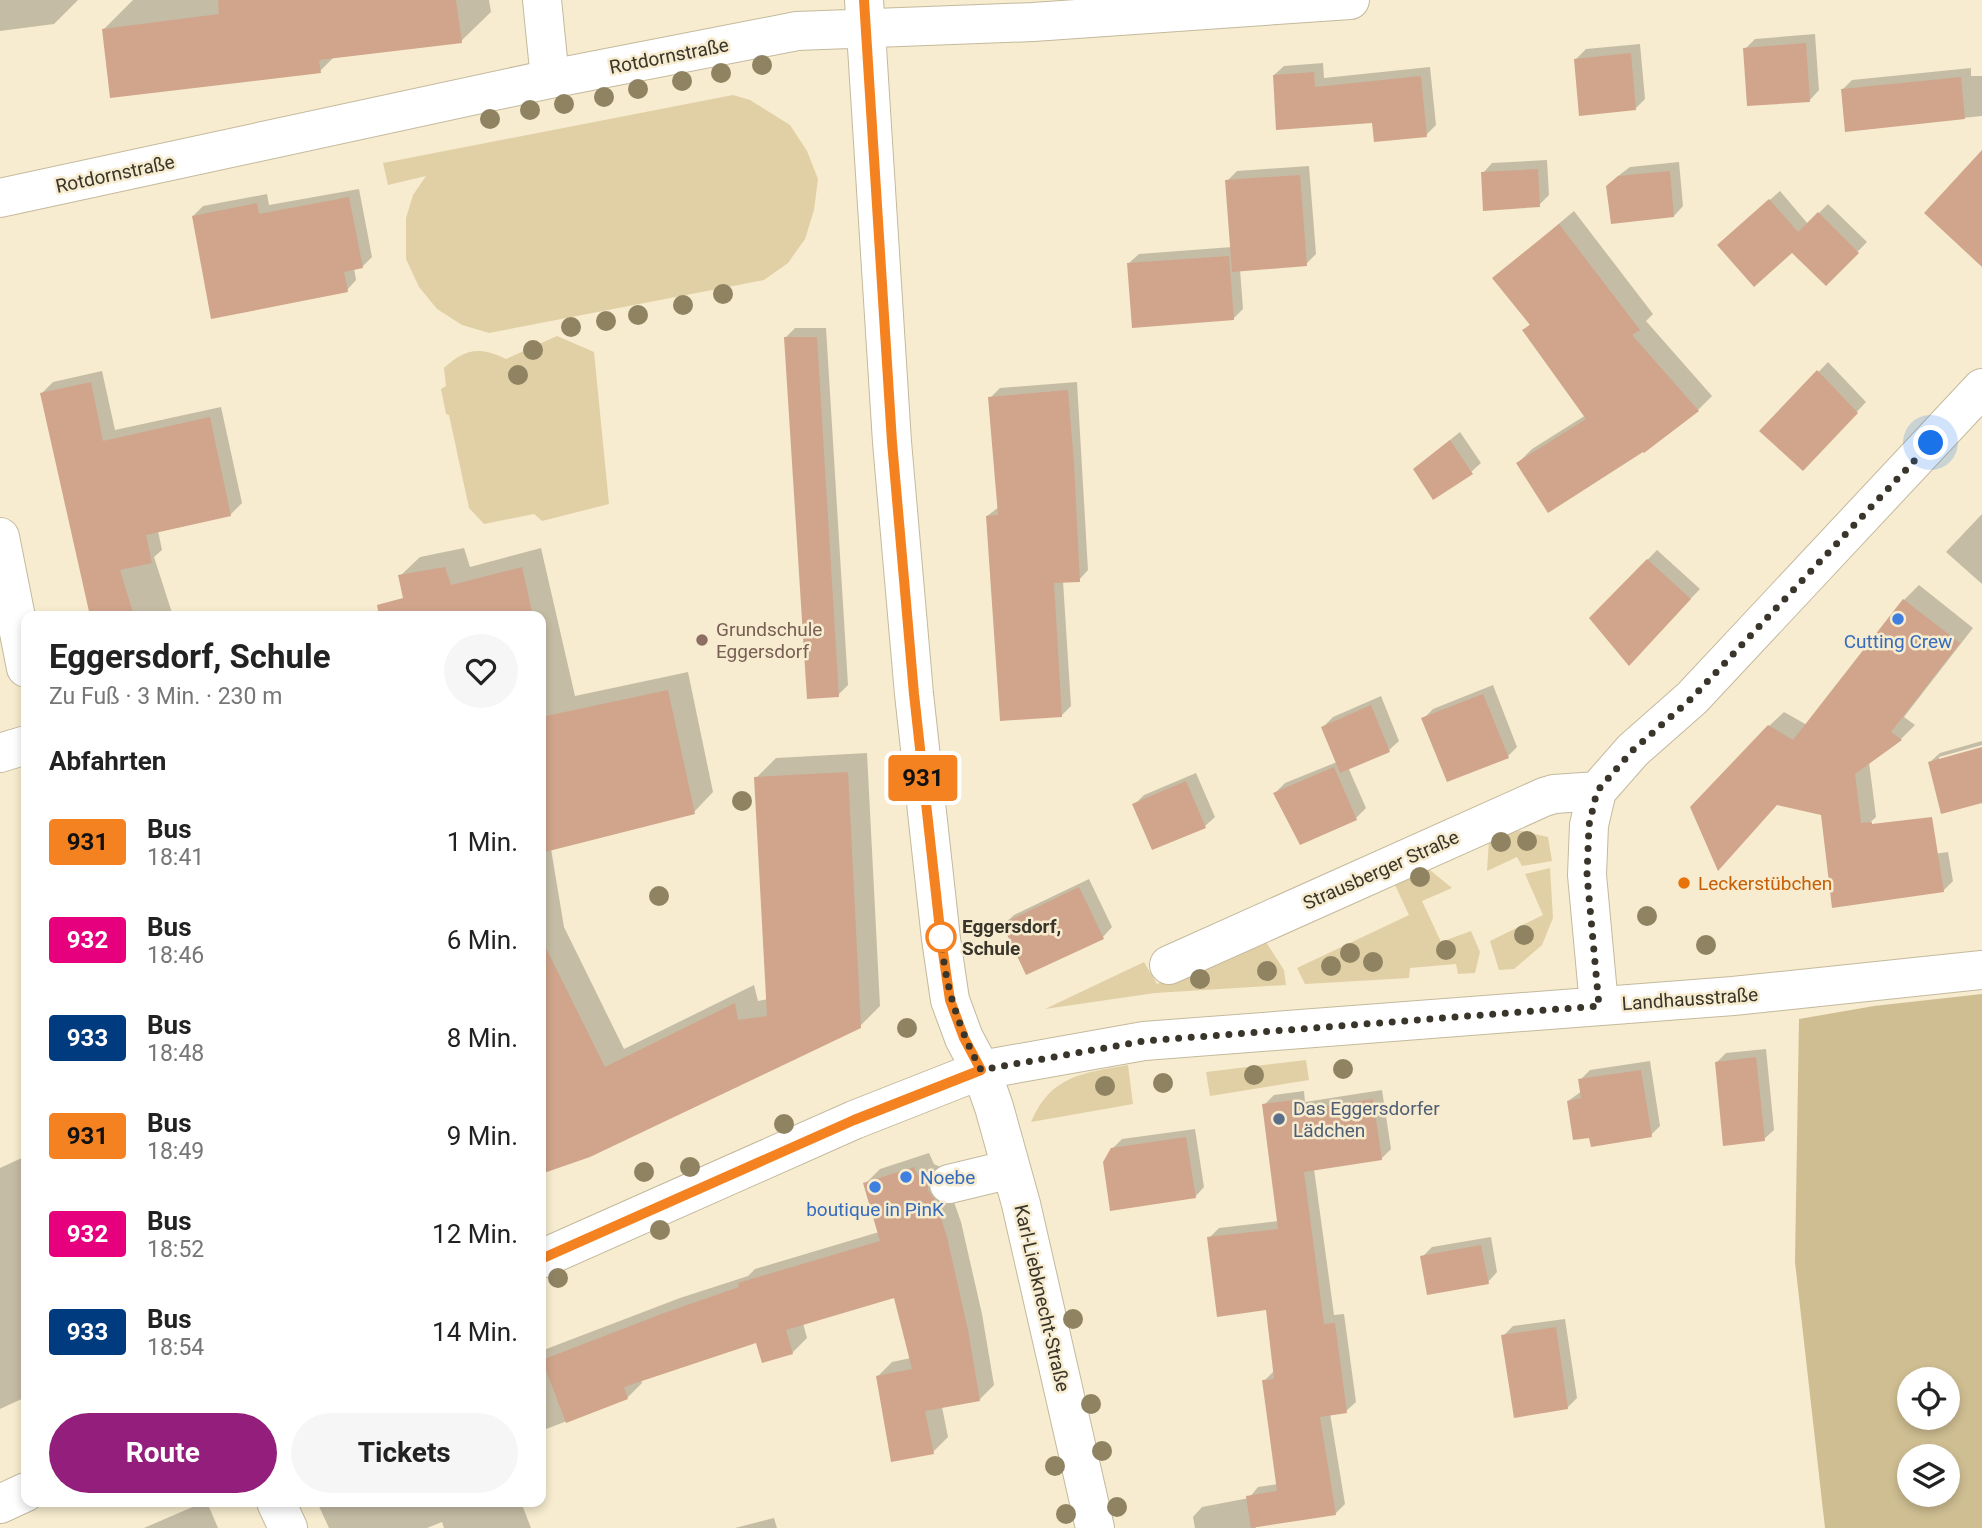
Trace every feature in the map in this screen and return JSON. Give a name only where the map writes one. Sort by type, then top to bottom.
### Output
[{"type":"street","points":[[542,0],[550,79]]},
{"type":"street","name":"Rotdornstraße","points":[[0,198],[550,79],[797,31],[865,15],[1033,22],[1350,0]]},
{"type":"street","name":"Karl-Liebknecht-Straße","points":[[865,15],[892,442],[914,694],[950,1000],[964,1038],[981,1070],[1012,1169],[1095,1528]]},
{"type":"street","points":[[1599,1006],[1587,875],[1589,825],[1597,791],[1633,750],[1692,698],[1982,388]]},
{"type":"street","points":[[0,537],[21,643]]},
{"type":"street","points":[[0,753],[21,747]]},
{"type":"street","name":"Strausberger Straße","points":[[1169,965],[1544,797],[1597,791]]},
{"type":"street","name":"Landhausstraße","points":[[546,1257],[854,1120],[981,1070],[1144,1041],[1792,991],[1982,970]]},
{"type":"street","points":[[949,1184],[1012,1169]]},
{"type":"street","points":[[0,1504],[21,1494]]},
{"type":"street","points":[[278,1507],[288,1528]]},
{"type":"shaded area","points":[[733,95],[750,100],[790,125],[807,151],[818,179],[814,210],[805,239],[788,263],[764,280],[489,333],[462,325],[437,309],[419,287],[406,259],[406,218],[413,195],[426,176],[388,185],[383,163]]},
{"type":"shaded area","points":[[557,336],[594,352],[609,504],[542,521],[534,514],[484,524],[469,508],[441,389],[446,386],[444,368],[473,351],[488,352],[506,359]]},
{"type":"shaded area","points":[[1512,829],[1548,837],[1552,861],[1522,866],[1517,857],[1487,871],[1489,840]]},
{"type":"shaded area","points":[[1425,866],[1452,888],[1422,901],[1441,942],[1471,931],[1480,952],[1475,973],[1458,974],[1456,964],[1410,968],[1409,978],[1305,984],[1297,968],[1409,915],[1395,885],[1395,879]]},
{"type":"shaded area","points":[[1550,868],[1553,918],[1542,945],[1514,969],[1499,970],[1490,941],[1543,915],[1525,874]]},
{"type":"shaded area","points":[[1264,939],[1284,970],[1286,985],[1155,993],[1045,1009],[1144,962],[1157,984]]},
{"type":"shaded area","points":[[1982,994],[1982,1528],[1825,1528],[1795,1262],[1799,1019],[1874,1006]]},
{"type":"shaded area","points":[[1306,1060],[1309,1080],[1210,1096],[1206,1072]]},
{"type":"shaded area","points":[[1128,1065],[1133,1104],[1031,1122],[1048,1094],[1059,1085],[1083,1074]]},
{"type":"building","points":[[218,0],[456,0],[462,43],[319,60],[321,73],[110,98],[102,29],[219,14]]},
{"type":"building","points":[[1806,43],[1810,102],[1747,106],[1743,48]]},
{"type":"building","points":[[1631,53],[1636,110],[1579,116],[1574,59]]},
{"type":"building","points":[[1314,72],[1315,87],[1421,76],[1427,137],[1374,142],[1372,123],[1276,130],[1273,75]]},
{"type":"building","points":[[1961,77],[1965,119],[1845,132],[1841,89]]},
{"type":"building","points":[[1982,150],[1982,267],[1924,213]]},
{"type":"building","points":[[1538,169],[1540,207],[1483,211],[1481,172]]},
{"type":"building","points":[[1670,171],[1674,217],[1611,224],[1606,186],[1618,176]]},
{"type":"building","points":[[1300,175],[1307,266],[1232,272],[1225,180]]},
{"type":"building","points":[[349,197],[363,268],[344,272],[348,292],[211,319],[192,216],[257,203],[259,214]]},
{"type":"building","points":[[1769,199],[1798,232],[1818,212],[1859,253],[1826,286],[1792,253],[1754,287],[1717,245]]},
{"type":"building","points":[[1559,224],[1640,330],[1632,335],[1699,411],[1644,453],[1548,513],[1516,463],[1586,419],[1522,330],[1530,325],[1492,278]]},
{"type":"building","points":[[1229,256],[1234,320],[1132,328],[1127,263]]},
{"type":"building","points":[[784,337],[817,337],[839,697],[807,699]]},
{"type":"building","points":[[1817,370],[1858,413],[1803,471],[1759,431]]},
{"type":"building","points":[[91,382],[103,441],[210,417],[231,516],[146,535],[152,563],[120,570],[132,611],[89,611],[40,393]]},
{"type":"building","points":[[1068,390],[1080,582],[1054,583],[1062,717],[1000,721],[986,516],[998,515],[988,397]]},
{"type":"building","points":[[1450,440],[1473,474],[1433,500],[1413,469]]},
{"type":"building","points":[[1647,559],[1691,599],[1629,666],[1589,618]]},
{"type":"building","points":[[445,567],[451,585],[522,567],[532,611],[378,611],[377,605],[403,598],[398,575]]},
{"type":"building","points":[[1903,599],[1960,643],[1891,732],[1902,740],[1855,774],[1861,823],[1932,817],[1944,892],[1832,908],[1821,815],[1777,805],[1718,871],[1690,807],[1768,725],[1793,740]]},
{"type":"building","points":[[668,690],[695,814],[546,852],[546,716]]},
{"type":"building","points":[[1483,694],[1509,758],[1447,782],[1421,718]]},
{"type":"building","points":[[1371,705],[1390,752],[1340,773],[1321,727]]},
{"type":"building","points":[[1982,747],[1982,803],[1941,814],[1928,762]]},
{"type":"building","points":[[1334,767],[1357,820],[1300,845],[1273,793]]},
{"type":"building","points":[[848,772],[861,1028],[590,1157],[546,1172],[546,948],[605,1067],[735,1003],[738,1020],[767,1016],[754,777]]},
{"type":"building","points":[[1186,781],[1206,828],[1152,850],[1132,804]]},
{"type":"building","points":[[1079,887],[1104,939],[1026,975],[1002,924]]},
{"type":"building","points":[[1756,1057],[1765,1141],[1723,1146],[1715,1062]]},
{"type":"building","points":[[1641,1070],[1652,1137],[1591,1147],[1589,1138],[1573,1140],[1567,1101],[1581,1098],[1578,1079]]},
{"type":"building","points":[[1373,1099],[1382,1160],[1304,1172],[1324,1324],[1335,1323],[1347,1413],[1320,1417],[1336,1515],[1251,1528],[1246,1496],[1277,1491],[1262,1380],[1274,1379],[1266,1310],[1217,1317],[1207,1237],[1278,1229],[1262,1104],[1295,1100],[1296,1111]]},
{"type":"building","points":[[1186,1137],[1196,1198],[1110,1211],[1103,1162],[1111,1148]]},
{"type":"building","points":[[914,1167],[920,1179],[928,1183],[928,1190],[935,1200],[947,1237],[968,1330],[980,1401],[925,1411],[934,1454],[891,1462],[876,1376],[912,1369],[894,1298],[786,1330],[793,1354],[762,1363],[756,1343],[624,1387],[628,1399],[566,1423],[546,1370],[546,1358],[739,1287],[738,1283],[880,1241],[863,1183]]},
{"type":"building","points":[[1481,1245],[1489,1284],[1427,1295],[1420,1256]]},
{"type":"building","points":[[1556,1327],[1568,1409],[1514,1418],[1501,1335]]},
{"type":"bus line","name":"931","points":[[546,1257],[854,1120],[981,1070],[964,1038],[950,1000],[914,694],[892,442],[864,0]]},
{"type":"place","name":"Cutting Crew","points":[[1898,619]]},
{"type":"place","name":"Grundschule Eggersdorf","points":[[702,640]]},
{"type":"place","name":"Leckerstübchen","points":[[1684,883]]},
{"type":"place","name":"Eggersdorf, Schule","points":[[941,937]]},
{"type":"place","name":"Das Eggersdorfer Lädchen","points":[[1279,1119]]},
{"type":"place","name":"Noebe","points":[[906,1177]]},
{"type":"place","name":"boutique in PinK","points":[[875,1187]]},
{"type":"route","points":[[941,937],[950,1000],[964,1038],[981,1070],[1144,1041],[1599,1006],[1587,875],[1589,825],[1597,791],[1633,750],[1692,698],[1931,443]]}]
